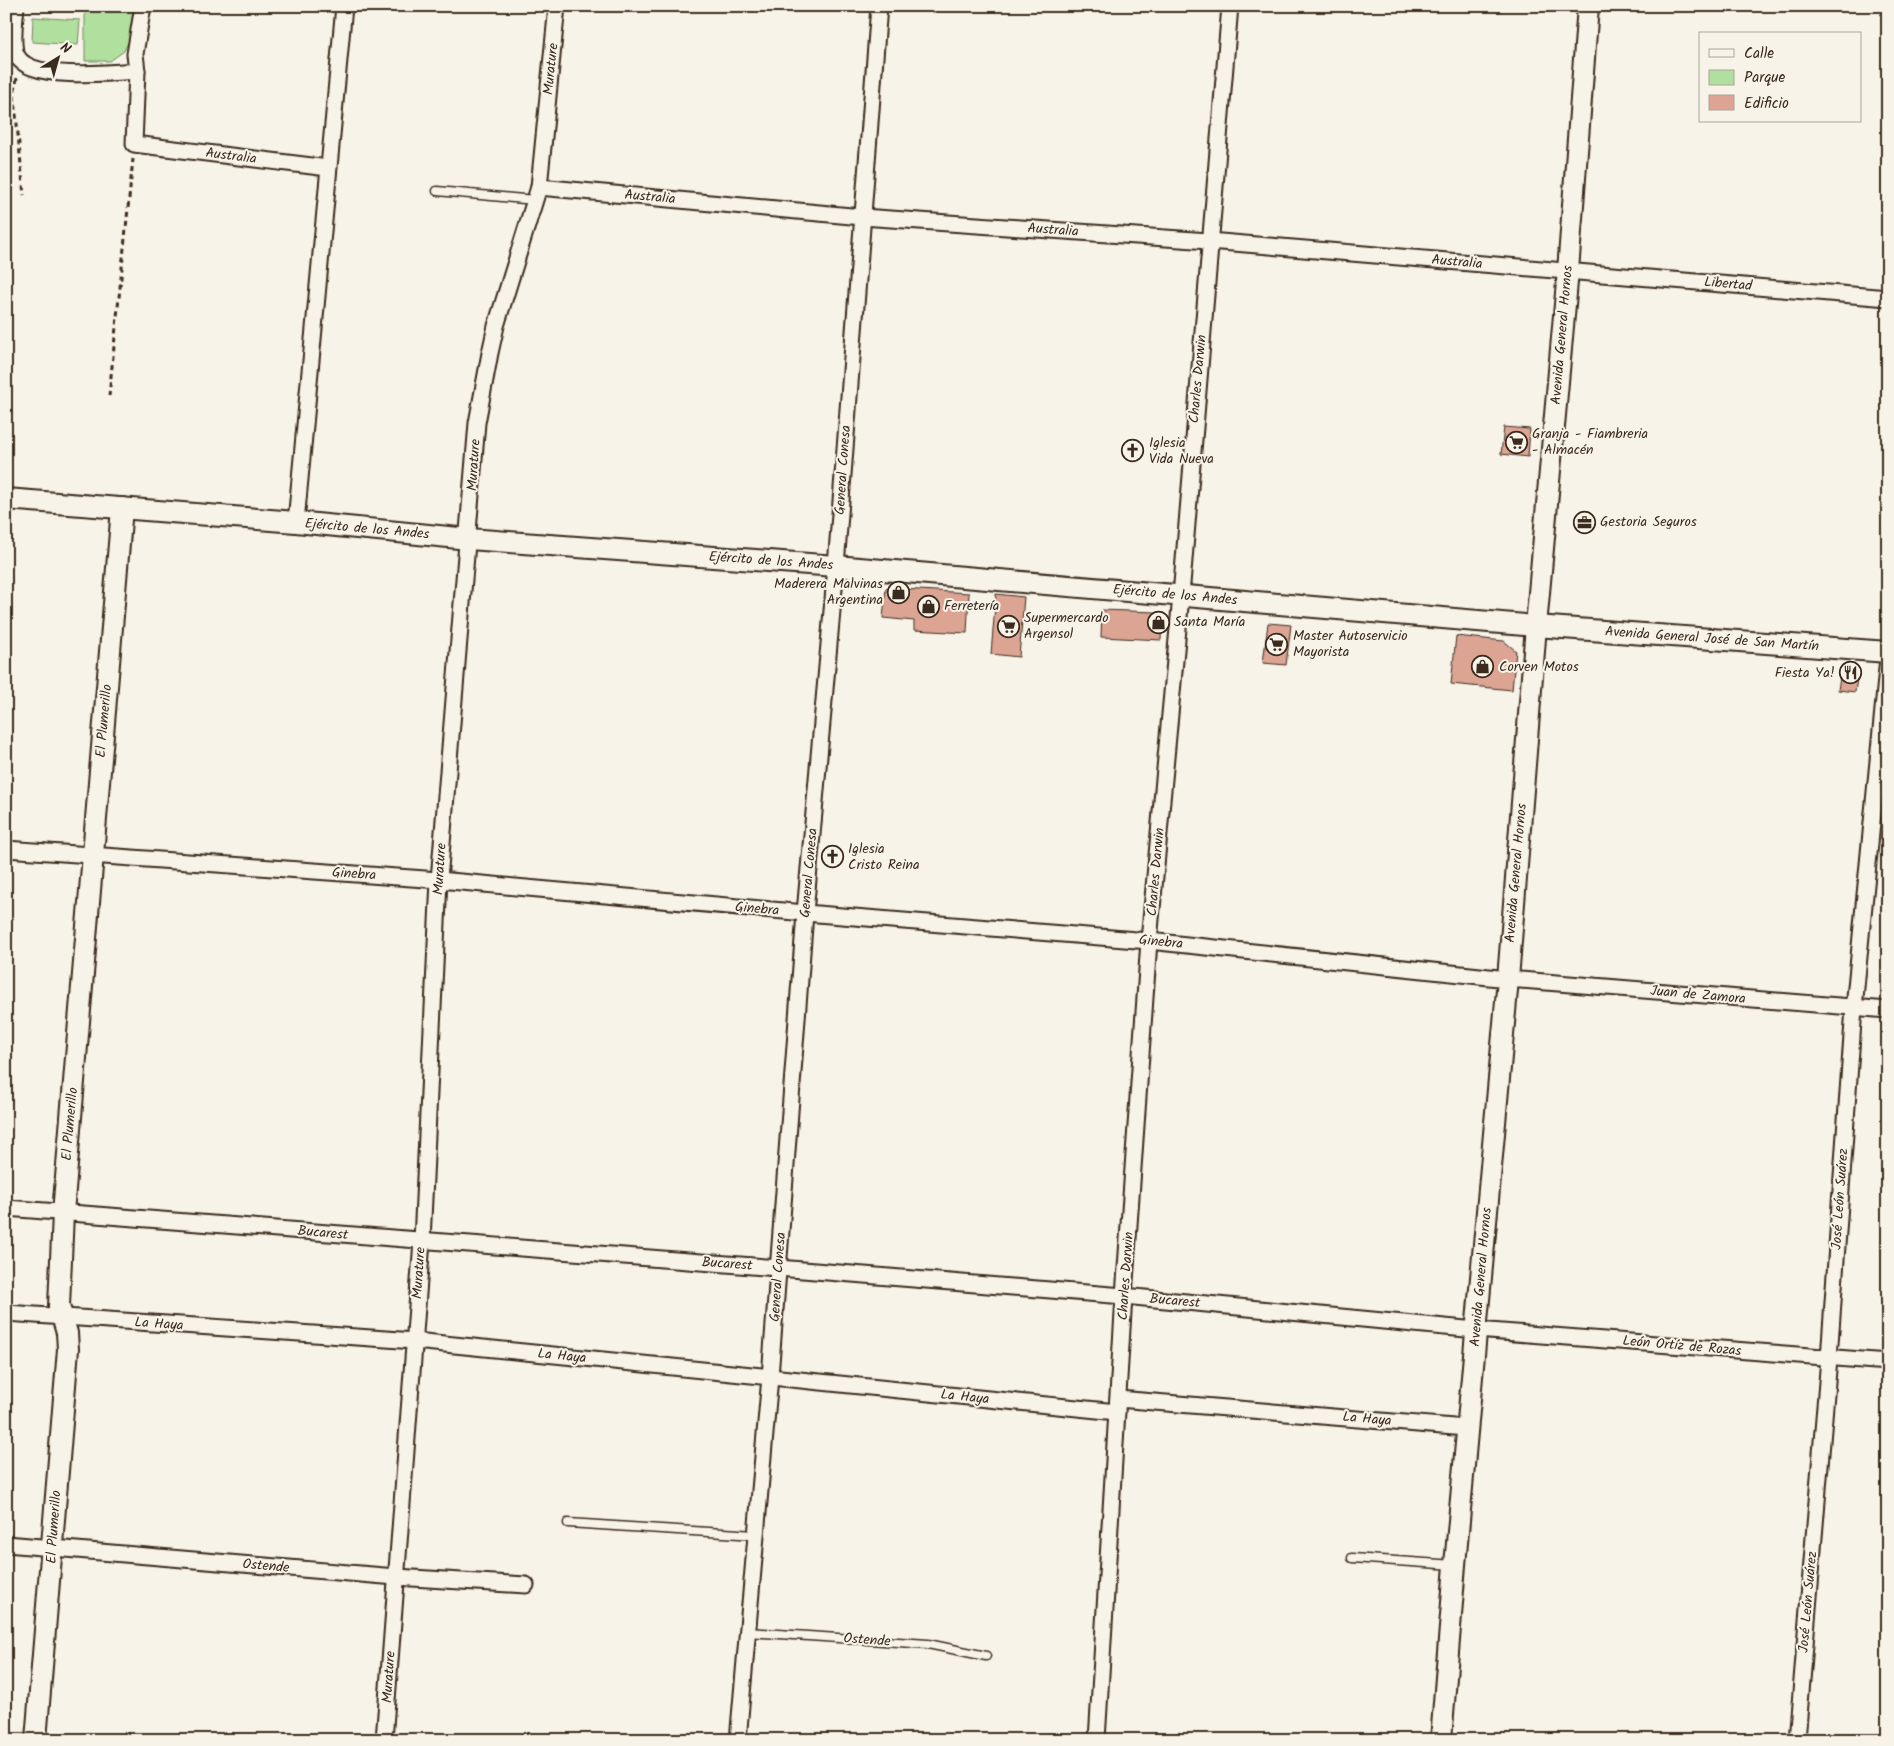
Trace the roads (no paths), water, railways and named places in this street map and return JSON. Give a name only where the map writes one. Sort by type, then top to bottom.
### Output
[{"type":"main road","name":"Avenida General Hornos","points":[[1441,1740],[1466,1428],[1508,979],[1536,626],[1568,271],[1588,6]]},
{"type":"main road","name":"Ejército de los Andes","points":[[6,499],[296,522],[469,539],[836,566],[1536,626]]},
{"type":"main road","name":"El Plumerillo","points":[[36,1740],[68,1349],[67,1334],[58,1306],[63,1213],[122,508]]},
{"type":"main road","name":"Avenida General José de San Martín","points":[[1536,626],[1888,652]]},
{"type":"street","points":[[16,6],[14,48],[17,58],[26,65],[62,74],[137,71],[135,54],[143,6]]},
{"type":"street","points":[[296,522],[344,6]]},
{"type":"street","name":"Murature","points":[[384,1740],[422,1241],[439,880],[469,539],[477,423],[496,326],[537,194],[557,6]]},
{"type":"street","name":"General Conesa","points":[[738,1740],[770,1377],[805,913],[836,566],[879,6]]},
{"type":"street","name":"Charles Darwin","points":[[1097,1740],[1124,1296],[1149,940],[1181,596],[1230,6]]},
{"type":"street","name":"Australia","points":[[137,71],[134,144],[328,168]]},
{"type":"street","name":"Australia","points":[[537,194],[1209,241],[1568,271]]},
{"type":"street","name":"Libertad","points":[[1568,271],[1888,298]]},
{"type":"street","name":"José León Suárez","points":[[1796,1740],[1829,1358],[1854,1008],[1888,658]]},
{"type":"street","name":"Ginebra","points":[[6,849],[439,880],[805,913],[1149,940],[1508,979]]},
{"type":"street","name":"Juan de Zamora","points":[[1508,979],[1888,1010]]},
{"type":"street","name":"Bucarest","points":[[6,1208],[1124,1296],[1476,1330]]},
{"type":"street","name":"La Haya","points":[[6,1313],[415,1341],[770,1377],[1118,1405],[1466,1428]]},
{"type":"street","name":"León Ortíz de Rozas","points":[[1476,1330],[1888,1362]]},
{"type":"street","name":"Ostende","points":[[6,1544],[526,1586]]},
{"type":"lane","points":[[437,192],[537,194]]},
{"type":"lane","points":[[568,1523],[755,1535]]},
{"type":"lane","points":[[1352,1558],[1455,1565]]},
{"type":"lane","name":"Ostende","points":[[747,1632],[928,1644],[986,1656]]},
{"type":"place","name":"Granja - Fiambreria - Almacén","points":[[1516,442]]},
{"type":"place","name":"Iglesia Vida Nueva","points":[[1133,451]]},
{"type":"place","name":"Gestoria Seguros","points":[[1584,522]]},
{"type":"place","name":"Maderera Malvinas Argentina","points":[[899,592]]},
{"type":"place","name":"Ferretería","points":[[928,606]]},
{"type":"place","name":"Santa María","points":[[1158,622]]},
{"type":"place","name":"Supermercardo Argensol","points":[[1008,626]]},
{"type":"place","name":"Master Autoservicio Mayorista","points":[[1277,644]]},
{"type":"place","name":"Corven Motos","points":[[1483,667]]},
{"type":"place","name":"Fiesta Ya!","points":[[1851,673]]},
{"type":"place","name":"Iglesia Cristo Reina","points":[[832,857]]}]
